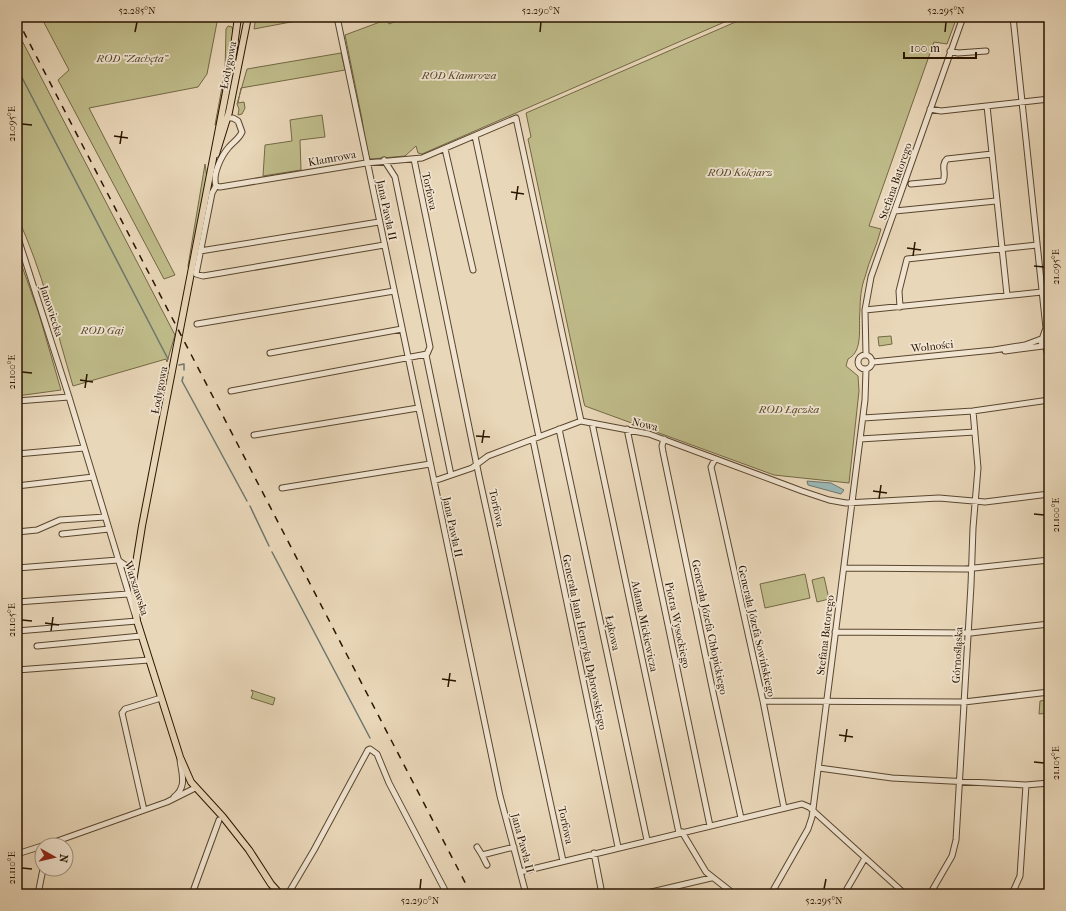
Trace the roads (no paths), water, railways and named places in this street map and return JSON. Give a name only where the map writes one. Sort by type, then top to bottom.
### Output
[{"type":"main road","name":"Łodygowa","points":[[137,621],[133,596],[135,567],[221,115],[238,17]]},
{"type":"main road","name":"Łodygowa","points":[[212,162],[227,118],[248,17]]},
{"type":"main road","name":"Warszawska","points":[[137,621],[180,757],[195,788],[223,817],[249,850],[271,884],[280,894]]},
{"type":"street","name":"Jana Pawła II","points":[[337,17],[366,162],[500,796],[526,894]]},
{"type":"street","name":"Stefana Batorego","points":[[866,355],[865,310],[874,269],[963,17]]},
{"type":"street","points":[[1013,17],[1042,292],[1046,347],[1049,362]]},
{"type":"street","points":[[950,51],[958,53],[986,51]]},
{"type":"street","points":[[930,109],[941,111],[1049,99]]},
{"type":"street","points":[[987,106],[1007,295]]},
{"type":"street","points":[[221,115],[227,118],[235,119],[242,128],[241,134],[226,150],[220,161],[215,182],[216,186],[212,193],[196,274],[204,276],[384,245]]},
{"type":"street","name":"Klamrowa","points":[[216,186],[220,188],[366,162],[414,159],[445,149],[516,118],[581,421]]},
{"type":"street","points":[[475,136],[539,437]]},
{"type":"street","points":[[445,149],[473,270]]},
{"type":"street","points":[[911,184],[943,181],[943,164],[947,159],[992,154]]},
{"type":"street","name":"Torfowa","points":[[414,159],[477,464],[563,861]]},
{"type":"street","points":[[230,391],[426,355],[429,352],[430,347],[395,177],[384,160]]},
{"type":"street","points":[[895,211],[996,201]]},
{"type":"street","points":[[200,251],[379,222]]},
{"type":"street","name":"Janowiecka","points":[[17,235],[68,395]]},
{"type":"street","points":[[900,307],[899,291],[907,259],[1037,245]]},
{"type":"street","points":[[197,324],[394,291]]},
{"type":"street","points":[[865,310],[1042,292]]},
{"type":"street","points":[[270,353],[402,329]]},
{"type":"street","name":"Wolności","points":[[873,362],[994,350],[1025,345],[1046,333]]},
{"type":"street","name":"Wolności","points":[[994,350],[1020,350],[1046,347]]},
{"type":"street","points":[[426,355],[451,475]]},
{"type":"street","points":[[866,355],[871,357],[873,362],[871,367],[866,369],[860,366],[858,361],[861,356],[866,355]]},
{"type":"street","name":"Stefana Batorego","points":[[771,894],[810,825],[813,812],[863,418],[866,392],[866,369]]},
{"type":"street","points":[[17,401],[68,395]]},
{"type":"street","name":"Warszawska","points":[[68,395],[137,621]]},
{"type":"street","points":[[863,418],[973,411],[1049,400]]},
{"type":"street","points":[[254,435],[418,408]]},
{"type":"street","name":"Górnośląska","points":[[930,894],[955,849],[978,468],[973,411]]},
{"type":"street","points":[[434,481],[472,468],[488,456],[581,421]]},
{"type":"street","name":"Nowa","points":[[581,421],[627,429],[664,439],[714,459],[821,497],[846,503],[938,498],[985,502],[1049,494]]},
{"type":"street","name":"Adama Mickiewicza","points":[[592,423],[680,833],[711,878],[734,894]]},
{"type":"street","name":"Łąkowa","points":[[559,429],[647,840]]},
{"type":"street","name":"Piotra Wysockiego","points":[[627,429],[710,826]]},
{"type":"street","points":[[860,439],[975,432]]},
{"type":"street","name":"Generała Józefa Chłopickiego","points":[[664,439],[662,446],[663,452],[741,818]]},
{"type":"street","name":"Generała Jana Henryka Dąbrowskiego","points":[[533,440],[618,847]]},
{"type":"street","points":[[17,454],[84,448]]},
{"type":"street","name":"Generała Józefa Sowińskiego","points":[[714,459],[711,469],[763,701],[784,808]]},
{"type":"street","points":[[282,488],[430,464]]},
{"type":"street","points":[[17,486],[93,477]]},
{"type":"street","points":[[17,532],[37,530],[60,520],[105,517]]},
{"type":"street","points":[[62,534],[109,530]]},
{"type":"street","points":[[17,568],[118,560],[125,565],[135,567]]},
{"type":"street","points":[[844,568],[972,569],[1049,560]]},
{"type":"street","points":[[17,602],[128,594]]},
{"type":"street","points":[[17,631],[137,621]]},
{"type":"street","points":[[835,632],[968,633],[1049,624]]},
{"type":"street","points":[[37,646],[142,636]]},
{"type":"street","points":[[17,670],[149,660]]},
{"type":"street","points":[[763,701],[964,702],[1049,692]]},
{"type":"street","points":[[144,810],[122,712],[125,709],[161,698]]},
{"type":"street","points":[[288,894],[314,850],[368,750],[372,749],[377,754],[387,780],[447,894]]},
{"type":"street","points":[[166,802],[179,793],[183,784],[180,757]]},
{"type":"street","points":[[818,768],[892,778],[1026,785],[1049,783]]},
{"type":"street","points":[[1012,894],[1020,876],[1026,785]]},
{"type":"street","points":[[68,837],[166,802],[195,788]]},
{"type":"street","points":[[520,872],[647,840],[802,804],[813,812],[905,894]]},
{"type":"street","points":[[192,894],[219,820]]},
{"type":"street","points":[[477,847],[487,865]]},
{"type":"street","points":[[482,856],[514,847]]},
{"type":"street","points":[[17,854],[34,849]]},
{"type":"street","points":[[594,853],[602,894]]},
{"type":"street","points":[[844,894],[865,858]]},
{"type":"street","points":[[38,894],[41,877]]},
{"type":"street","points":[[643,894],[711,878]]},
{"type":"water","points":[[807,481],[831,483],[844,490],[841,494],[808,485]]},
{"type":"waterway","points":[[17,68],[168,359]]},
{"type":"waterway","points":[[17,343],[21,342]]},
{"type":"waterway","points":[[179,365],[184,364],[184,370]]},
{"type":"waterway","points":[[183,377],[182,381],[247,501]]},
{"type":"waterway","points":[[250,506],[269,546]]},
{"type":"waterway","points":[[272,552],[370,738]]},
{"type":"railway","points":[[17,19],[471,894]]},
{"type":"park label","name":"ROD \"Zachęta\"","points":[[132,58]]},
{"type":"park label","name":"ROD Klamrowa","points":[[459,75]]},
{"type":"park label","name":"ROD Kolejarz","points":[[740,172]]},
{"type":"park label","name":"ROD Gaj","points":[[102,330]]},
{"type":"park label","name":"ROD Łączka","points":[[789,409]]}]
